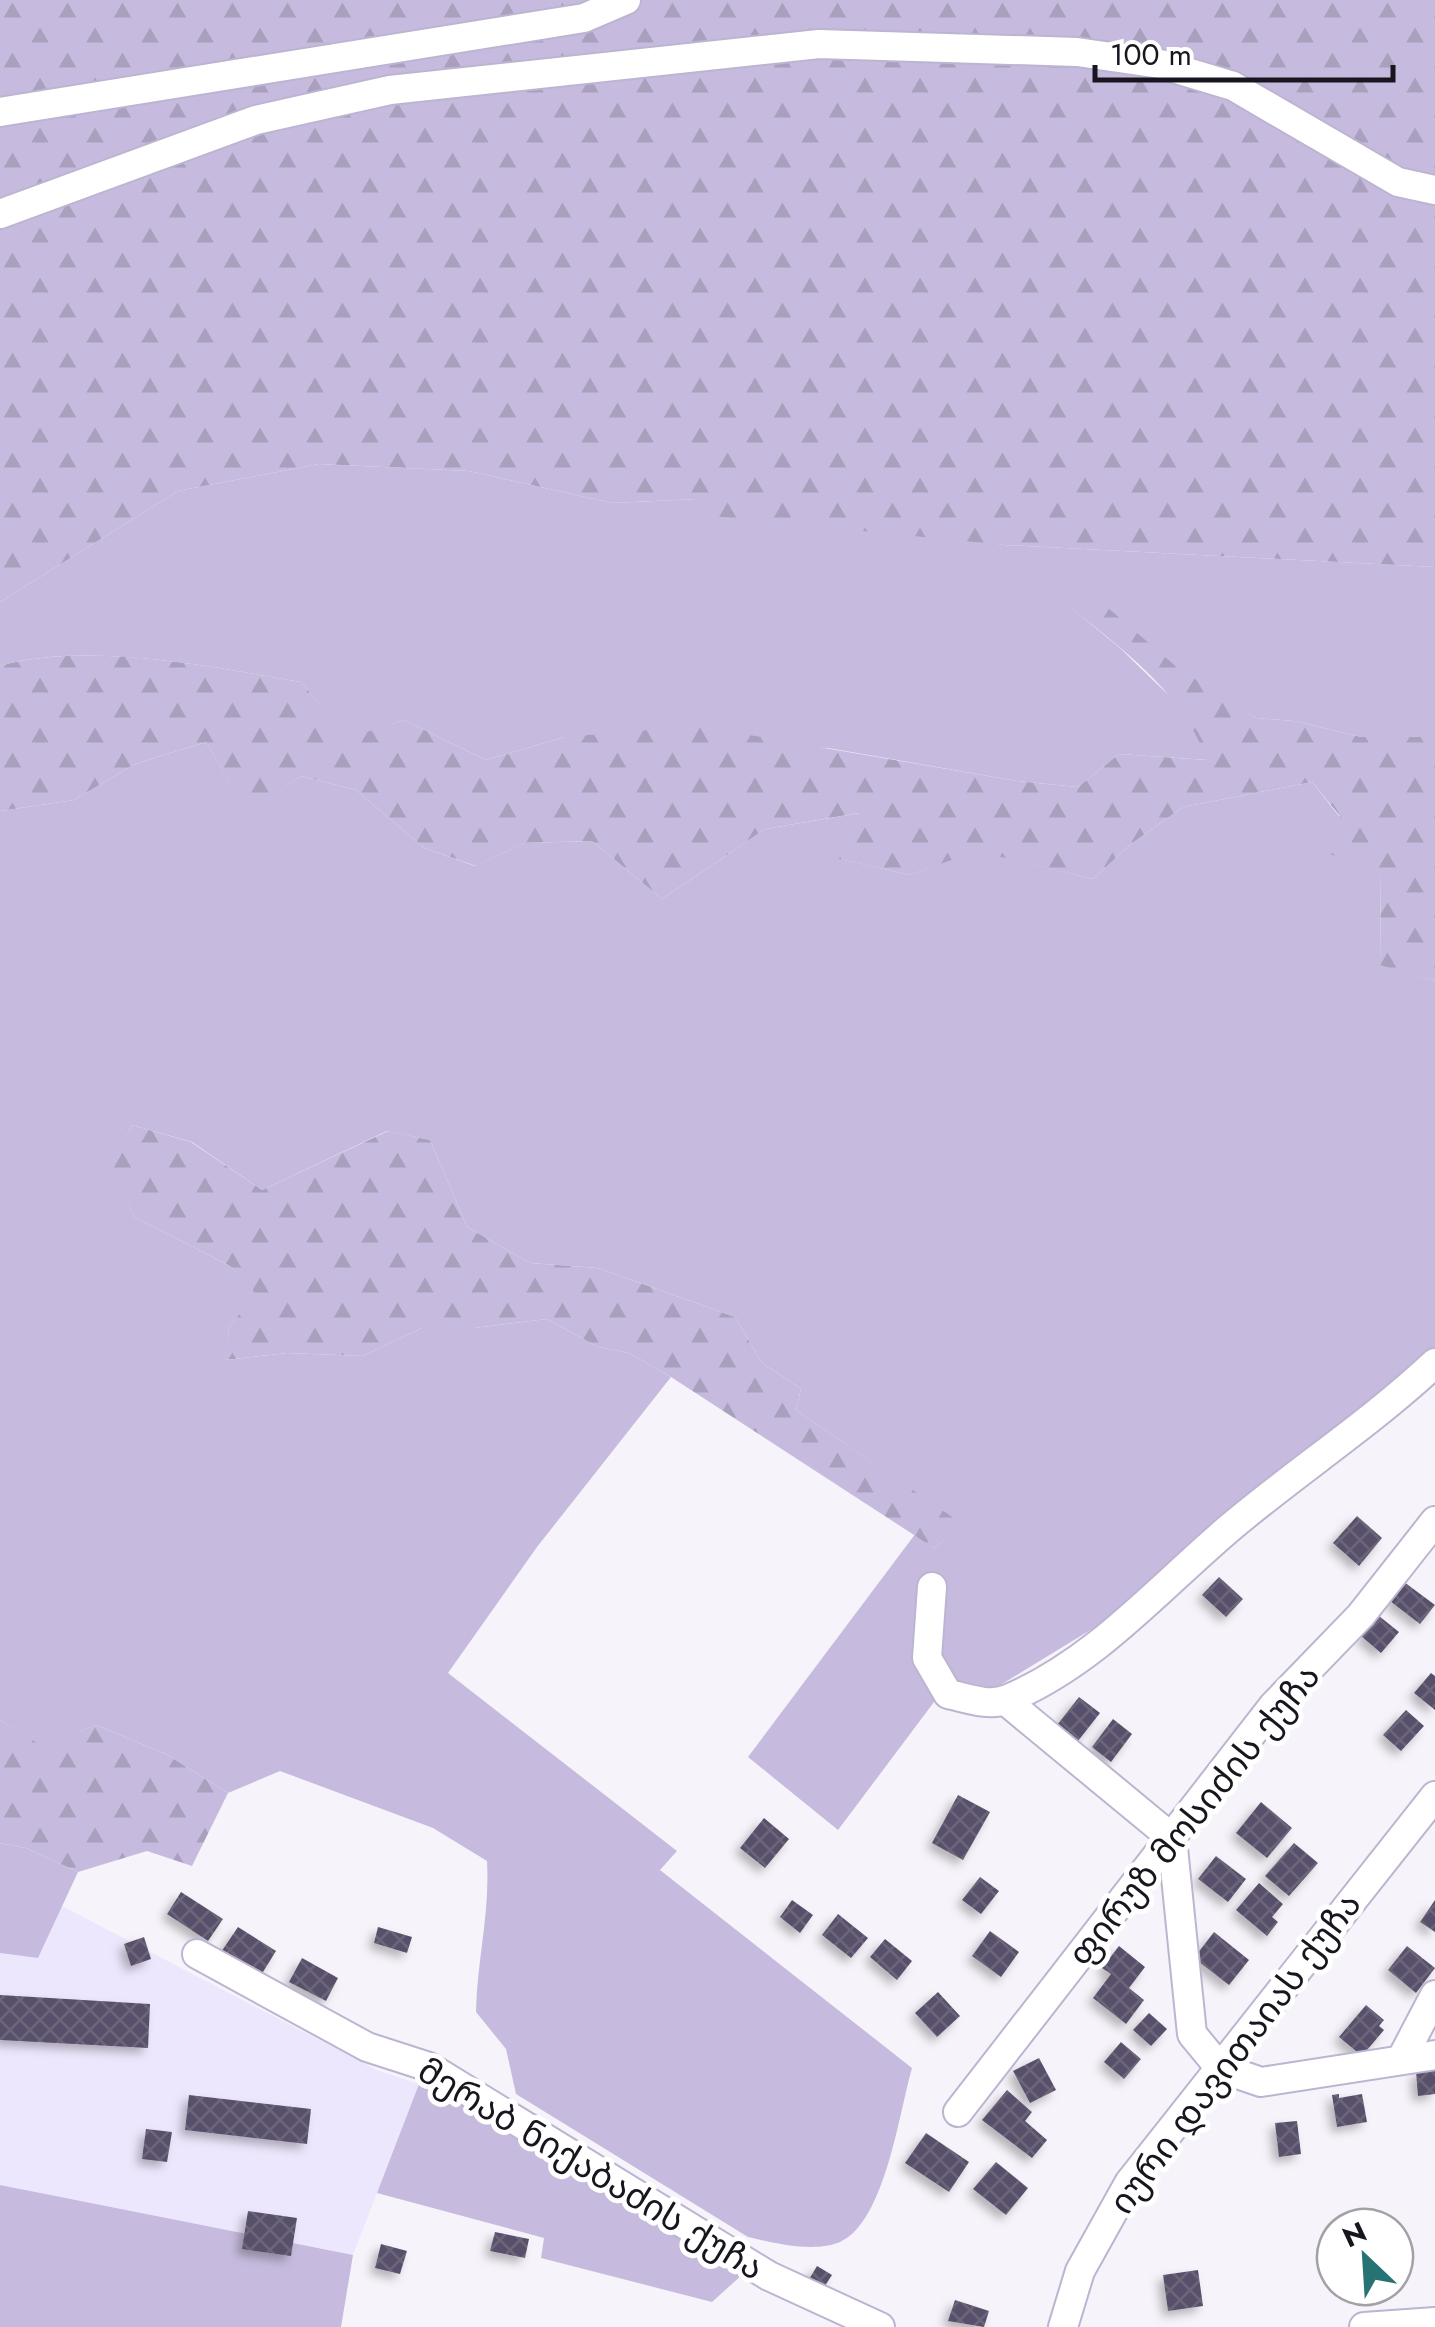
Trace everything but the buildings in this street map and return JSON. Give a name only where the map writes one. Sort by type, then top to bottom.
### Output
[{"type":"street","points":[[0,112],[584,18],[626,0]]},
{"type":"street","points":[[0,214],[256,120],[390,90],[820,44],[1077,52],[1160,64],[1234,86],[1398,182],[1435,190]]},
{"type":"street","points":[[932,1587],[927,1658],[948,1694],[984,1702],[1006,1701],[1117,1629],[1223,1533],[1435,1363]]},
{"type":"street","name":"ფირუზ მოსიძის ქუჩა","points":[[958,2112],[1273,1706],[1361,1615],[1435,1521]]},
{"type":"street","points":[[1006,1701],[1172,1838],[1192,2034],[1220,2068],[1260,2082],[1435,2055]]},
{"type":"street","name":"იური დავითაიას ქუჩა","points":[[1063,2327],[1080,2271],[1129,2183],[1435,1796]]},
{"type":"street","name":"მერაბ ნიქაბაძის ქუჩა","points":[[197,1954],[366,2047],[429,2067],[769,2276],[880,2327]]},
{"type":"street","points":[[1402,2058],[1435,1995]]},
{"type":"street","points":[[1364,2327],[1435,2322]]},
{"type":"shaded area","points":[[62,1906],[377,2070],[419,2084],[353,2255],[0,2185],[0,1953],[38,1958]]},
{"type":"green space","points":[[0,0],[1435,0],[1435,567],[1004,545],[712,516],[697,499],[612,503],[469,471],[319,464],[178,491],[0,602]]},
{"type":"green space","points":[[319,464],[469,471],[612,503],[697,499],[1004,545],[1435,567],[1435,737],[1361,737],[1294,721],[1256,718],[1059,598],[1120,648],[1187,713],[1208,760],[1119,754],[1078,787],[1017,781],[828,748],[565,737],[486,760],[404,720],[348,739],[301,682],[110,656],[34,659],[0,666],[0,602],[178,491]]},
{"type":"green space","points":[[1093,595],[1179,669],[1256,718],[1294,721],[1361,737],[1435,737],[1435,981],[1380,965],[1381,870],[1325,853],[1340,816],[1312,782],[1183,807],[1131,844],[1093,879],[976,851],[910,875],[839,859],[859,813],[765,829],[662,899],[592,841],[525,843],[476,866],[424,848],[356,790],[301,776],[249,815],[206,742],[135,764],[74,800],[0,811],[0,666],[72,656],[150,659],[301,682],[348,738],[404,720],[486,760],[565,737],[697,726],[1017,781],[1078,787],[1119,754],[1207,760],[1196,734],[1164,689],[1057,597]]},
{"type":"green space","points":[[206,742],[249,814],[301,776],[356,790],[424,848],[475,866],[525,843],[592,841],[662,899],[765,829],[860,813],[840,859],[910,875],[976,850],[1093,879],[1131,844],[1183,807],[1312,782],[1381,869],[1380,964],[1435,981],[1435,1350],[1097,1626],[989,1692],[965,1688],[948,1676],[934,1702],[838,1830],[748,1757],[916,1533],[934,1548],[963,1525],[796,1410],[801,1389],[762,1363],[735,1317],[598,1268],[530,1263],[467,1227],[430,1140],[387,1131],[262,1190],[192,1142],[132,1125],[113,1163],[134,1217],[230,1266],[257,1294],[229,1327],[226,1360],[287,1353],[362,1356],[422,1328],[474,1328],[547,1319],[598,1347],[629,1353],[671,1377],[537,1547],[448,1673],[677,1851],[660,1870],[912,2068],[879,2190],[855,2231],[840,2242],[806,2247],[748,2237],[516,2094],[506,2049],[476,2012],[487,1861],[433,1828],[280,1771],[228,1793],[166,1754],[96,1725],[42,1747],[0,1720],[0,811],[74,800],[135,764]]},
{"type":"green space","points":[[132,1125],[191,1142],[262,1190],[388,1131],[430,1140],[467,1227],[530,1263],[598,1268],[735,1317],[762,1363],[801,1389],[796,1410],[964,1525],[934,1548],[671,1377],[629,1353],[598,1347],[547,1319],[474,1328],[422,1328],[362,1356],[287,1353],[225,1360],[229,1327],[256,1294],[230,1266],[134,1217],[112,1163]]},
{"type":"green space","points":[[0,1720],[42,1746],[96,1725],[166,1754],[228,1793],[192,1866],[147,1851],[78,1872],[26,1848],[0,1843]]},
{"type":"green space","points":[[0,1843],[26,1848],[78,1872],[38,1958],[0,1953]]},
{"type":"green space","points":[[419,2084],[475,2108],[743,2274],[712,2302],[541,2258],[544,2238],[377,2193]]},
{"type":"green space","points":[[0,2185],[353,2255],[341,2327],[0,2327]]}]
